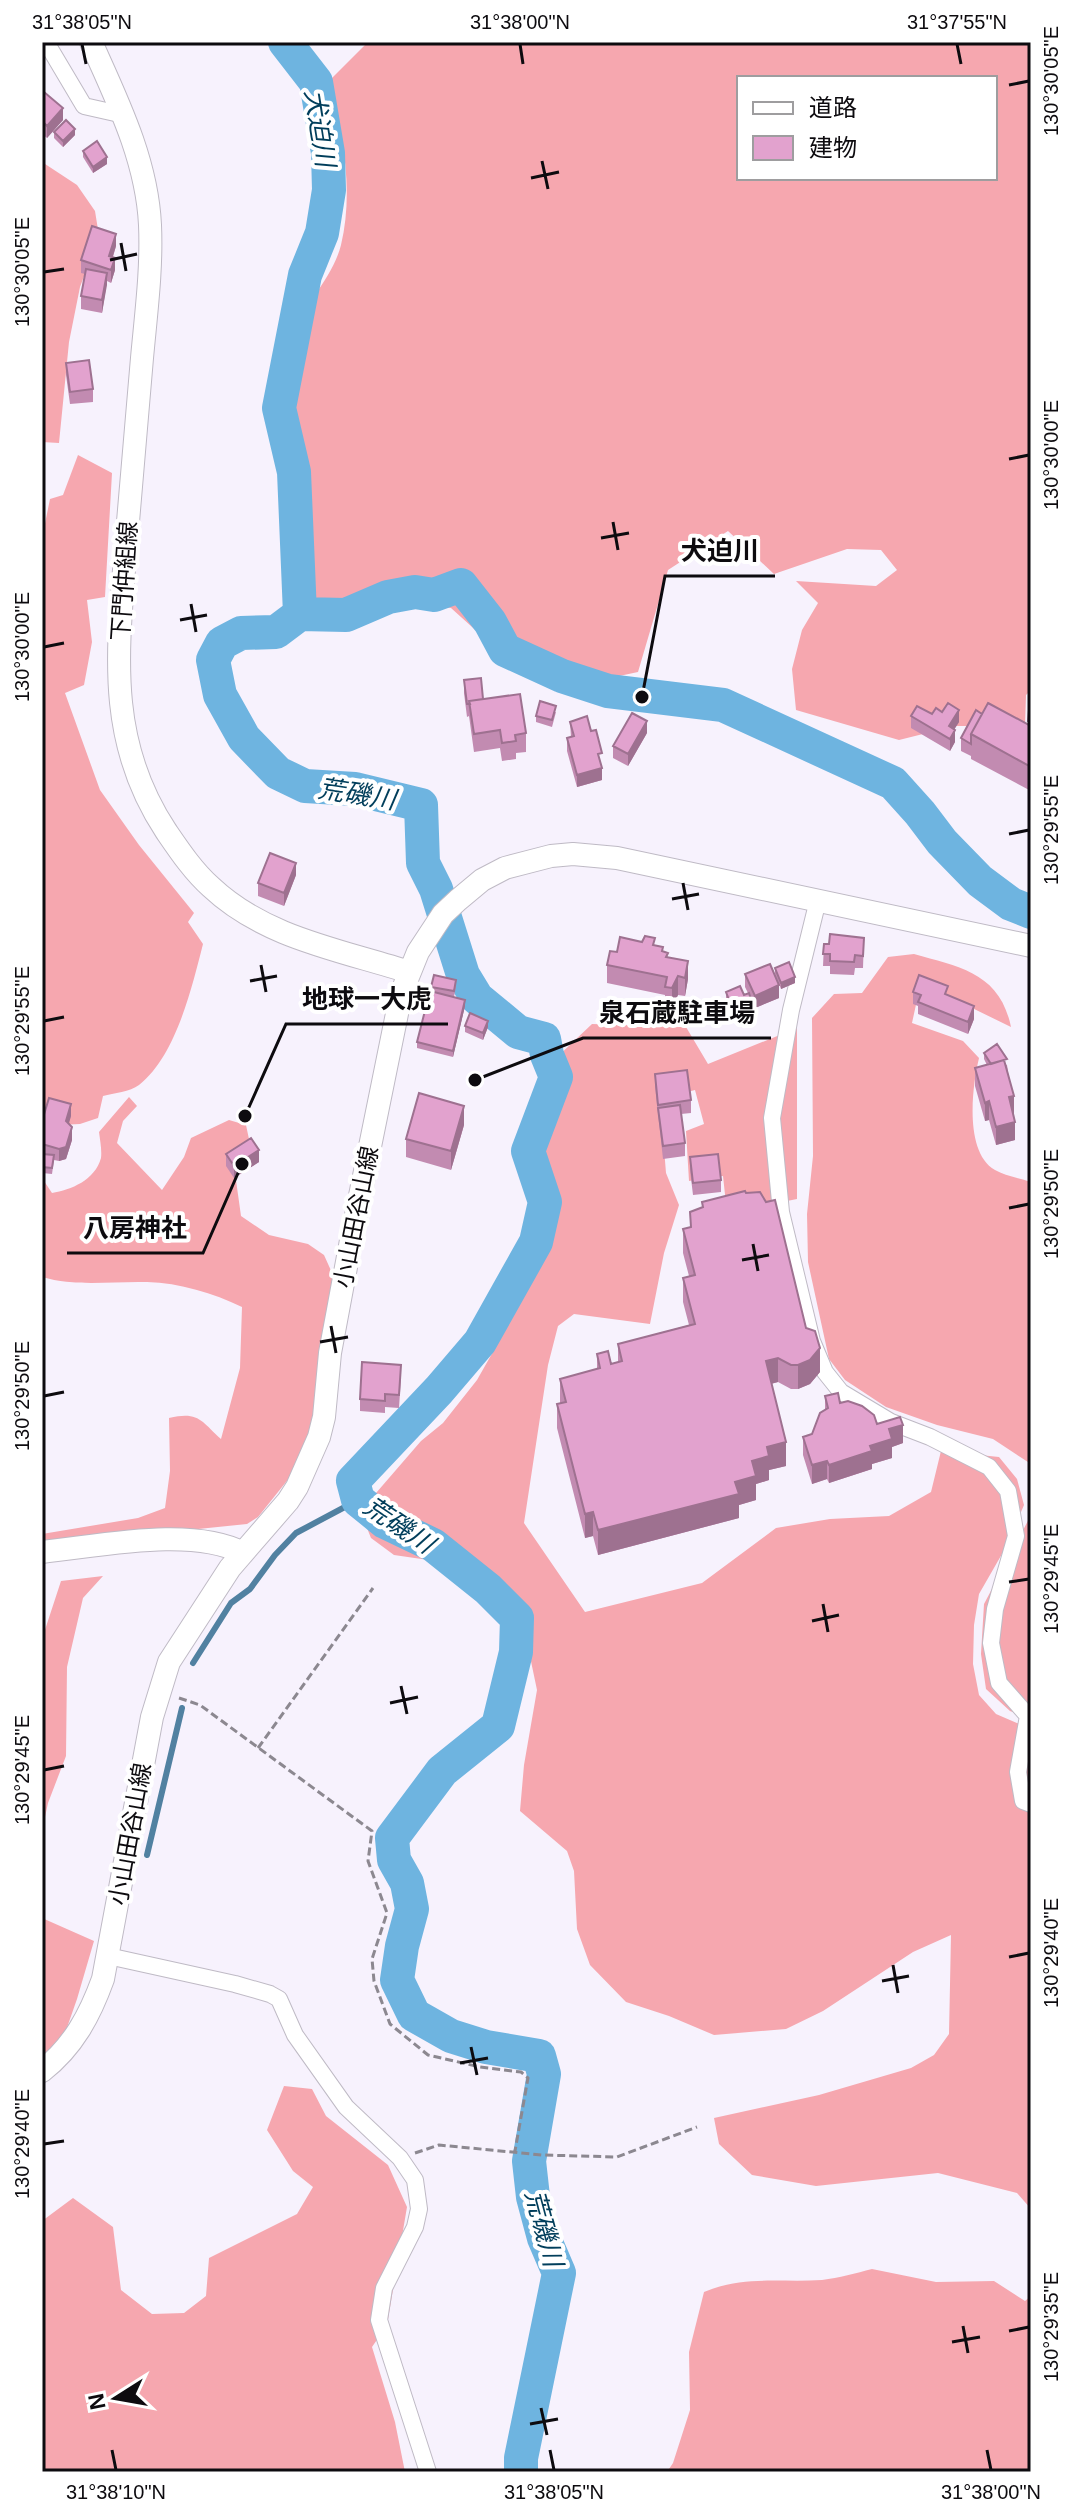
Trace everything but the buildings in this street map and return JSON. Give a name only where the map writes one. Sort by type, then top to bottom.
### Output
[{"type":"main road","name":"下門仲組線","points":[[91,42],[124,115],[143,181],[150,224],[148,291],[118,639],[120,709],[136,776],[155,814],[181,854],[211,888],[252,916],[287,934],[409,972]]},
{"type":"main road","name":"小山田谷山線","points":[[42,2071],[64,2052],[85,2022],[103,1979],[158,1693],[169,1662],[211,1594],[288,1501],[319,1437],[330,1353],[401,994],[430,933],[458,900],[482,880],[505,868],[551,856],[573,854],[617,858],[1031,946]]},
{"type":"main road","points":[[42,1552],[183,1538],[216,1542],[243,1553]]},
{"type":"street","points":[[46,42],[84,106],[124,115]]},
{"type":"street","points":[[818,900],[791,1010],[772,1118],[781,1212],[808,1327],[825,1372],[841,1392],[891,1422],[930,1437],[989,1467],[1008,1491],[1016,1536],[995,1609],[991,1643],[999,1683],[1028,1716],[1018,1772],[1023,1801],[1031,1804]]},
{"type":"street","points":[[108,1956],[235,1984],[279,1999],[295,2035],[346,2107],[400,2158],[415,2180],[419,2209],[415,2227],[384,2288],[379,2320],[428,2472]]},
{"type":"path","points":[[258,1748],[373,1588]]},
{"type":"path","points":[[158,1693],[200,1705],[372,1831],[368,1861],[387,1913],[372,1959],[374,1981],[390,2024],[428,2055],[480,2067],[521,2072],[528,2078],[515,2151]]},
{"type":"path","points":[[400,2158],[439,2145],[542,2155],[617,2157],[697,2127]]},
{"type":"shaded area","points":[[368,42],[1031,42],[1031,690],[1026,695],[1025,726],[955,726],[899,740],[796,710],[792,669],[802,630],[818,603],[796,581],[876,586],[897,570],[881,550],[847,549],[774,574],[728,531],[668,570],[638,672],[558,689],[524,674],[451,608],[395,601],[341,627],[318,624],[302,605],[306,534],[300,480],[291,449],[272,411],[301,368],[282,338],[316,293],[341,245],[347,183],[339,121],[329,81]]},
{"type":"shaded area","points":[[42,162],[77,185],[95,211],[99,236],[80,287],[69,342],[59,443],[42,442]]},
{"type":"shaded area","points":[[78,455],[112,473],[105,597],[87,600],[92,642],[84,685],[65,693],[100,790],[139,845],[194,913],[188,922],[203,944],[181,1020],[163,1057],[139,1085],[103,1096],[98,1118],[80,1124],[59,1125],[42,1175],[42,538],[50,499],[63,495]]},
{"type":"shaded area","points":[[914,954],[962,969],[988,984],[1006,1009],[1011,1027],[968,1006],[917,1000],[912,1023],[963,1041],[979,1058],[973,1101],[974,1134],[978,1149],[995,1170],[1031,1182],[1031,1464],[993,1439],[937,1425],[886,1407],[845,1380],[829,1359],[808,1262],[807,1214],[813,1156],[812,1018],[834,994],[862,993],[888,957]]},
{"type":"shaded area","points":[[592,1024],[686,1027],[708,1064],[797,1028],[797,1199],[727,1213],[723,1176],[689,1181],[686,1131],[704,1124],[695,1090],[660,1099],[666,1173],[679,1205],[664,1253],[650,1324],[574,1314],[558,1326],[548,1365],[524,1523],[585,1612],[702,1583],[776,1528],[830,1519],[889,1516],[931,1492],[941,1451],[999,1457],[1017,1479],[1024,1505],[1006,1547],[979,1594],[973,1664],[979,1695],[996,1714],[1031,1729],[1031,2209],[1017,2193],[938,2173],[816,2186],[752,2175],[719,2144],[714,2118],[819,2095],[911,2068],[934,2055],[949,2034],[951,1935],[913,1952],[823,2011],[786,2029],[714,2035],[626,2002],[590,1965],[577,1929],[574,1871],[567,1851],[520,1811],[524,1765],[537,1690],[528,1647],[471,1578],[449,1563],[394,1555],[371,1538],[365,1523],[370,1500],[421,1441],[443,1423],[477,1380],[502,1336],[525,1262],[538,1194],[538,1113],[553,1061]]},
{"type":"shaded area","points":[[129,1097],[137,1106],[123,1121],[117,1143],[162,1190],[184,1157],[191,1138],[229,1120],[246,1125],[253,1158],[235,1173],[241,1216],[269,1235],[308,1244],[324,1255],[333,1275],[329,1328],[313,1425],[294,1472],[258,1517],[247,1524],[42,1545],[42,1534],[138,1518],[165,1508],[170,1471],[169,1418],[187,1416],[199,1419],[221,1439],[240,1368],[242,1307],[208,1293],[172,1284],[81,1283],[42,1277],[42,1178],[52,1193],[88,1178],[101,1158],[99,1132]]},
{"type":"shaded area","points":[[1031,1515],[1031,1719],[1010,1711],[986,1689],[981,1654],[984,1604]]},
{"type":"shaded area","points":[[103,1576],[83,1598],[67,1667],[66,1756],[48,1803],[42,1831],[42,1639],[61,1581]]},
{"type":"shaded area","points":[[42,1918],[94,1941],[49,2079],[42,2083]]},
{"type":"shaded area","points":[[284,2086],[312,2089],[326,2116],[388,2165],[407,2207],[387,2325],[372,2347],[395,2422],[405,2472],[42,2472],[42,2221],[73,2198],[113,2227],[121,2290],[152,2314],[184,2313],[206,2296],[209,2258],[297,2214],[313,2187],[293,2171],[267,2130]]},
{"type":"shaded area","points":[[872,2269],[936,2282],[994,2281],[1025,2301],[1031,2296],[1031,2472],[667,2472],[673,2463],[690,2410],[689,2352],[704,2292],[733,2283],[822,2280]]},
{"type":"waterway","name":"犬迫川","points":[[285,42],[316,82],[328,153],[329,190],[322,233],[305,275],[279,408],[294,472],[300,614]]},
{"type":"waterway","name":"犬迫川","points":[[300,614],[346,615],[388,597],[415,592],[434,595],[461,585],[490,622],[505,650],[562,676],[608,691],[723,705],[893,783],[942,842],[980,881],[1011,904],[1031,912]]},
{"type":"waterway","name":"荒磯川","points":[[300,614],[276,632],[241,633],[222,643],[213,660],[220,695],[244,738],[278,773],[305,786],[355,789],[421,805],[423,863],[436,889],[463,975],[477,998],[518,1032],[544,1039],[556,1077],[528,1151],[545,1202],[536,1242],[480,1342],[353,1481],[358,1500],[385,1522],[433,1545],[488,1589],[517,1618],[516,1652],[498,1726],[442,1771],[392,1838],[394,1860],[407,1883],[412,1909],[397,1980],[414,2015],[451,2036],[486,2047],[539,2056],[544,2074],[529,2161],[533,2197],[544,2238],[559,2273],[521,2458],[521,2472]]},
{"type":"waterway","points":[[193,1663],[231,1603],[250,1589],[296,1533],[358,1500]]},
{"type":"waterway","points":[[147,1855],[182,1708]]},
{"type":"place","name":"犬迫川","points":[[642,697]]},
{"type":"place","name":"泉石蔵駐車場","points":[[475,1080]]},
{"type":"place","name":"地球一大虎","points":[[245,1116]]},
{"type":"place","name":"八房神社","points":[[242,1164]]}]
